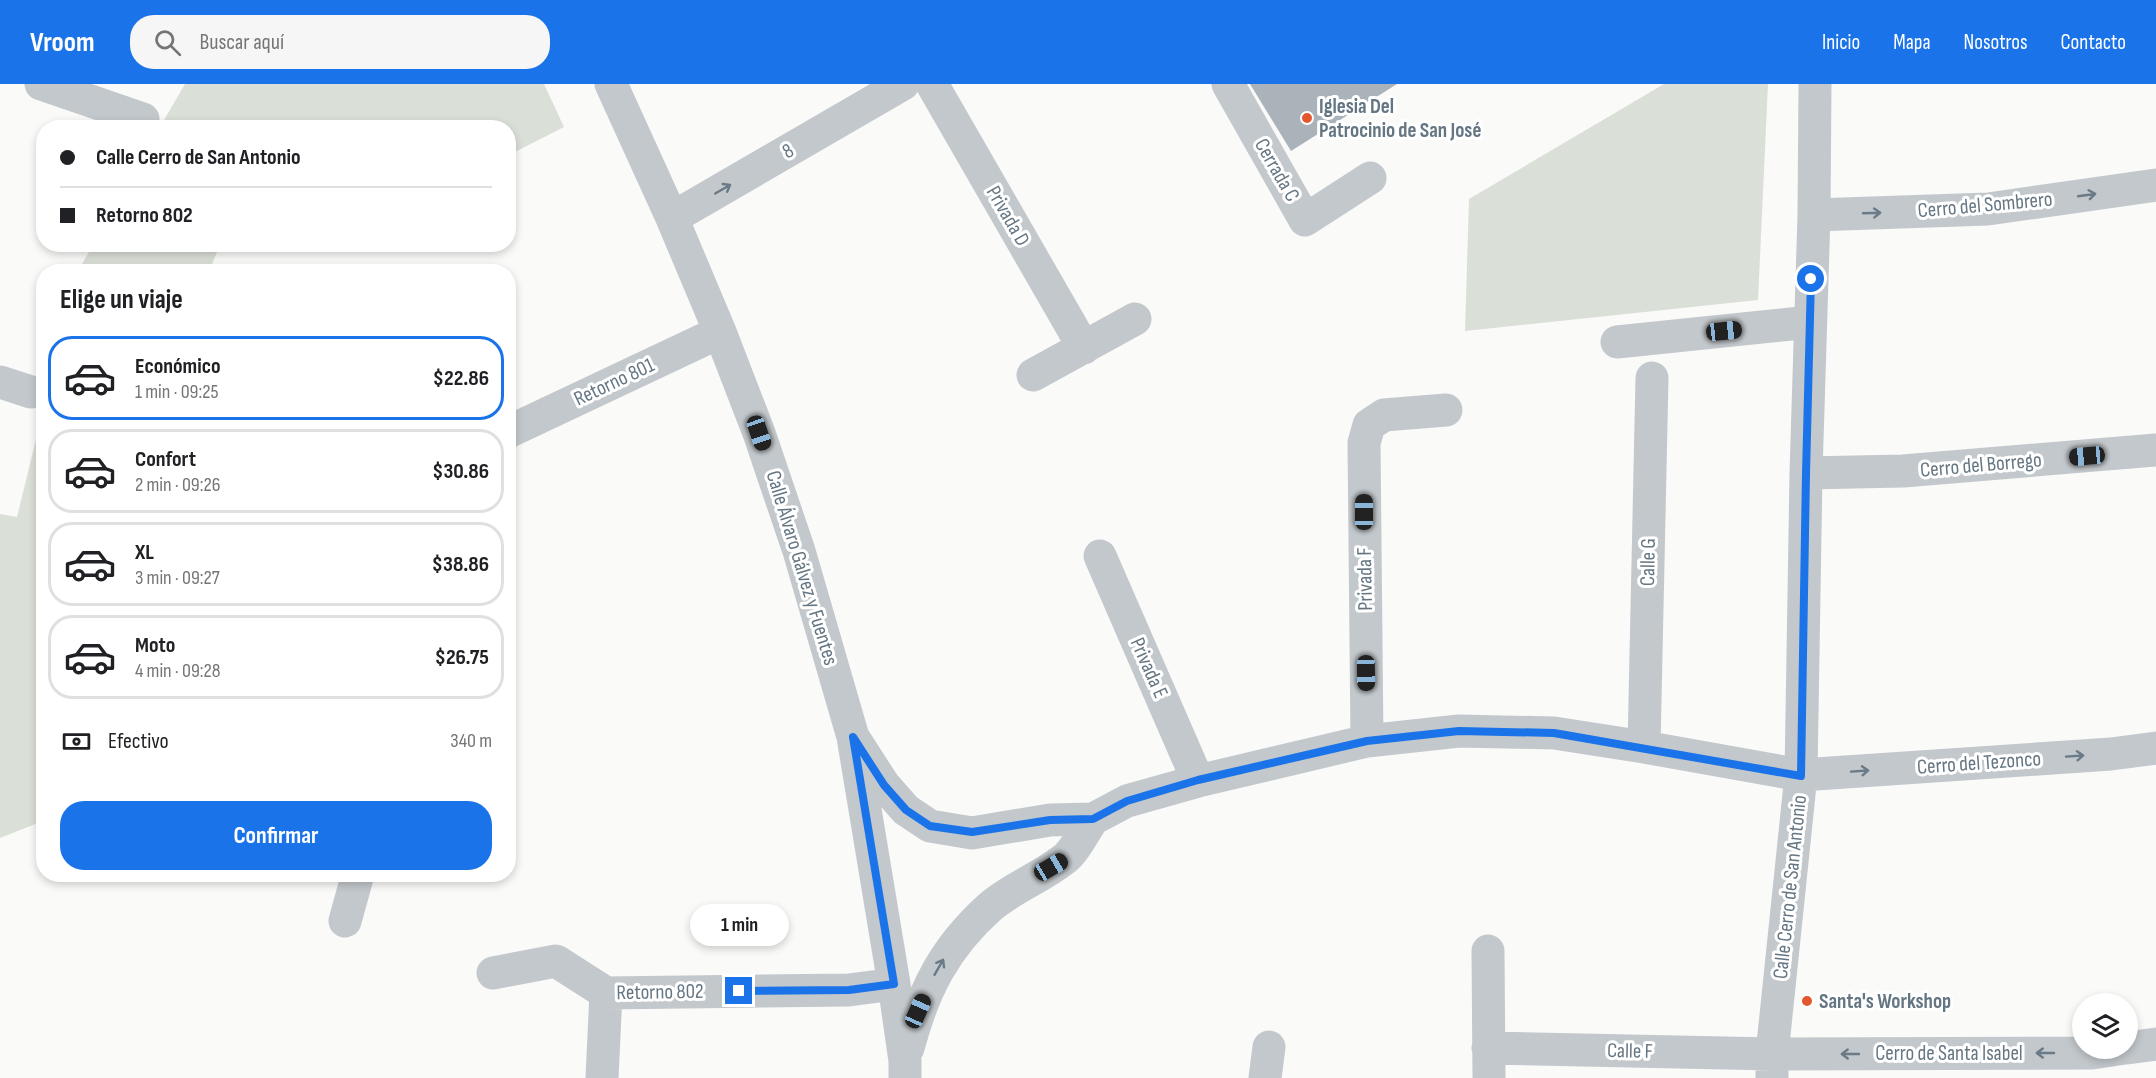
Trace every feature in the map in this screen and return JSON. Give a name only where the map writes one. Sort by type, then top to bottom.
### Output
[{"type":"street","points":[[41,84],[143,119]]},
{"type":"street","name":"Calle Álvaro Gálvez y Fuentes","points":[[611,84],[672,218],[720,332],[759,433],[799,551],[853,737],[894,984],[905,1070]]},
{"type":"street","name":"8","points":[[672,218],[903,84]]},
{"type":"street","name":"Privada D","points":[[932,84],[1083,348]]},
{"type":"street","name":"Cerrada C","points":[[1228,84],[1305,220],[1370,178]]},
{"type":"street","name":"Calle Cerro de San Antonio","points":[[1772,1066],[1801,776],[1815,84]]},
{"type":"street","name":"Cerro del Sombrero","points":[[1814,215],[1988,209],[2156,185]]},
{"type":"street","points":[[1033,375],[1135,319]]},
{"type":"street","points":[[1617,342],[1810,322]]},
{"type":"street","name":"Retorno 801","points":[[516,428],[720,332]]},
{"type":"street","name":"Calle G","points":[[1644,747],[1652,378]]},
{"type":"street","points":[[0,382],[31,392]]},
{"type":"street","name":"Privada F","points":[[1367,741],[1364,443],[1369,425],[1384,416],[1446,410]]},
{"type":"street","name":"Cerro del Borrego","points":[[1806,473],[1903,471],[2156,450]]},
{"type":"street","name":"Privada E","points":[[1100,556],[1198,780]]},
{"type":"street","name":"Cerro del Tezonco","points":[[1093,819],[1127,801],[1198,780],[1367,741],[1471,731],[1554,733],[1801,776],[2111,754],[2156,747]]},
{"type":"street","points":[[853,737],[884,785],[906,810],[930,826],[972,832],[1050,820],[1093,819]]},
{"type":"street","points":[[905,1070],[918,1011],[943,960],[990,907],[1023,883],[1065,859],[1093,819]]},
{"type":"street","points":[[345,921],[356,882]]},
{"type":"street","name":"Calle F","points":[[1488,951],[1489,1063],[1772,1066]]},
{"type":"street","name":"Retorno 802","points":[[494,973],[556,961],[606,993],[849,990],[894,984]]},
{"type":"street","name":"Retorno 802","points":[[602,1078],[606,993]]},
{"type":"street","name":"Cerro de Santa Isabel","points":[[2138,1046],[2156,1044]]},
{"type":"street","name":"Cerro de Santa Isabel","points":[[1772,1066],[2072,1054]]},
{"type":"shaded area","points":[[185,84],[544,84],[564,127],[516,151],[516,120],[164,120]]},
{"type":"shaded area","points":[[1664,84],[1768,84],[1758,300],[1465,331],[1469,199]]},
{"type":"shaded area","points":[[89,252],[217,252],[212,264],[82,264]]},
{"type":"shaded area","points":[[36,440],[36,824],[0,838],[0,514],[17,517]]},
{"type":"building","name":"Iglesia Del Patrocinio de San José","points":[[1250,84],[1397,84],[1291,151]]},
{"type":"place","name":"Iglesia Del Patrocinio de San José","points":[[1307,118]]},
{"type":"place","name":"Santa's Workshop","points":[[1807,1001]]},
{"type":"route","points":[[739,991],[849,990],[894,984],[853,737],[884,785],[906,810],[930,826],[950,831],[972,832],[1050,820],[1093,819],[1127,801],[1198,780],[1367,741],[1459,731],[1554,733],[1801,776],[1811,279]]}]
